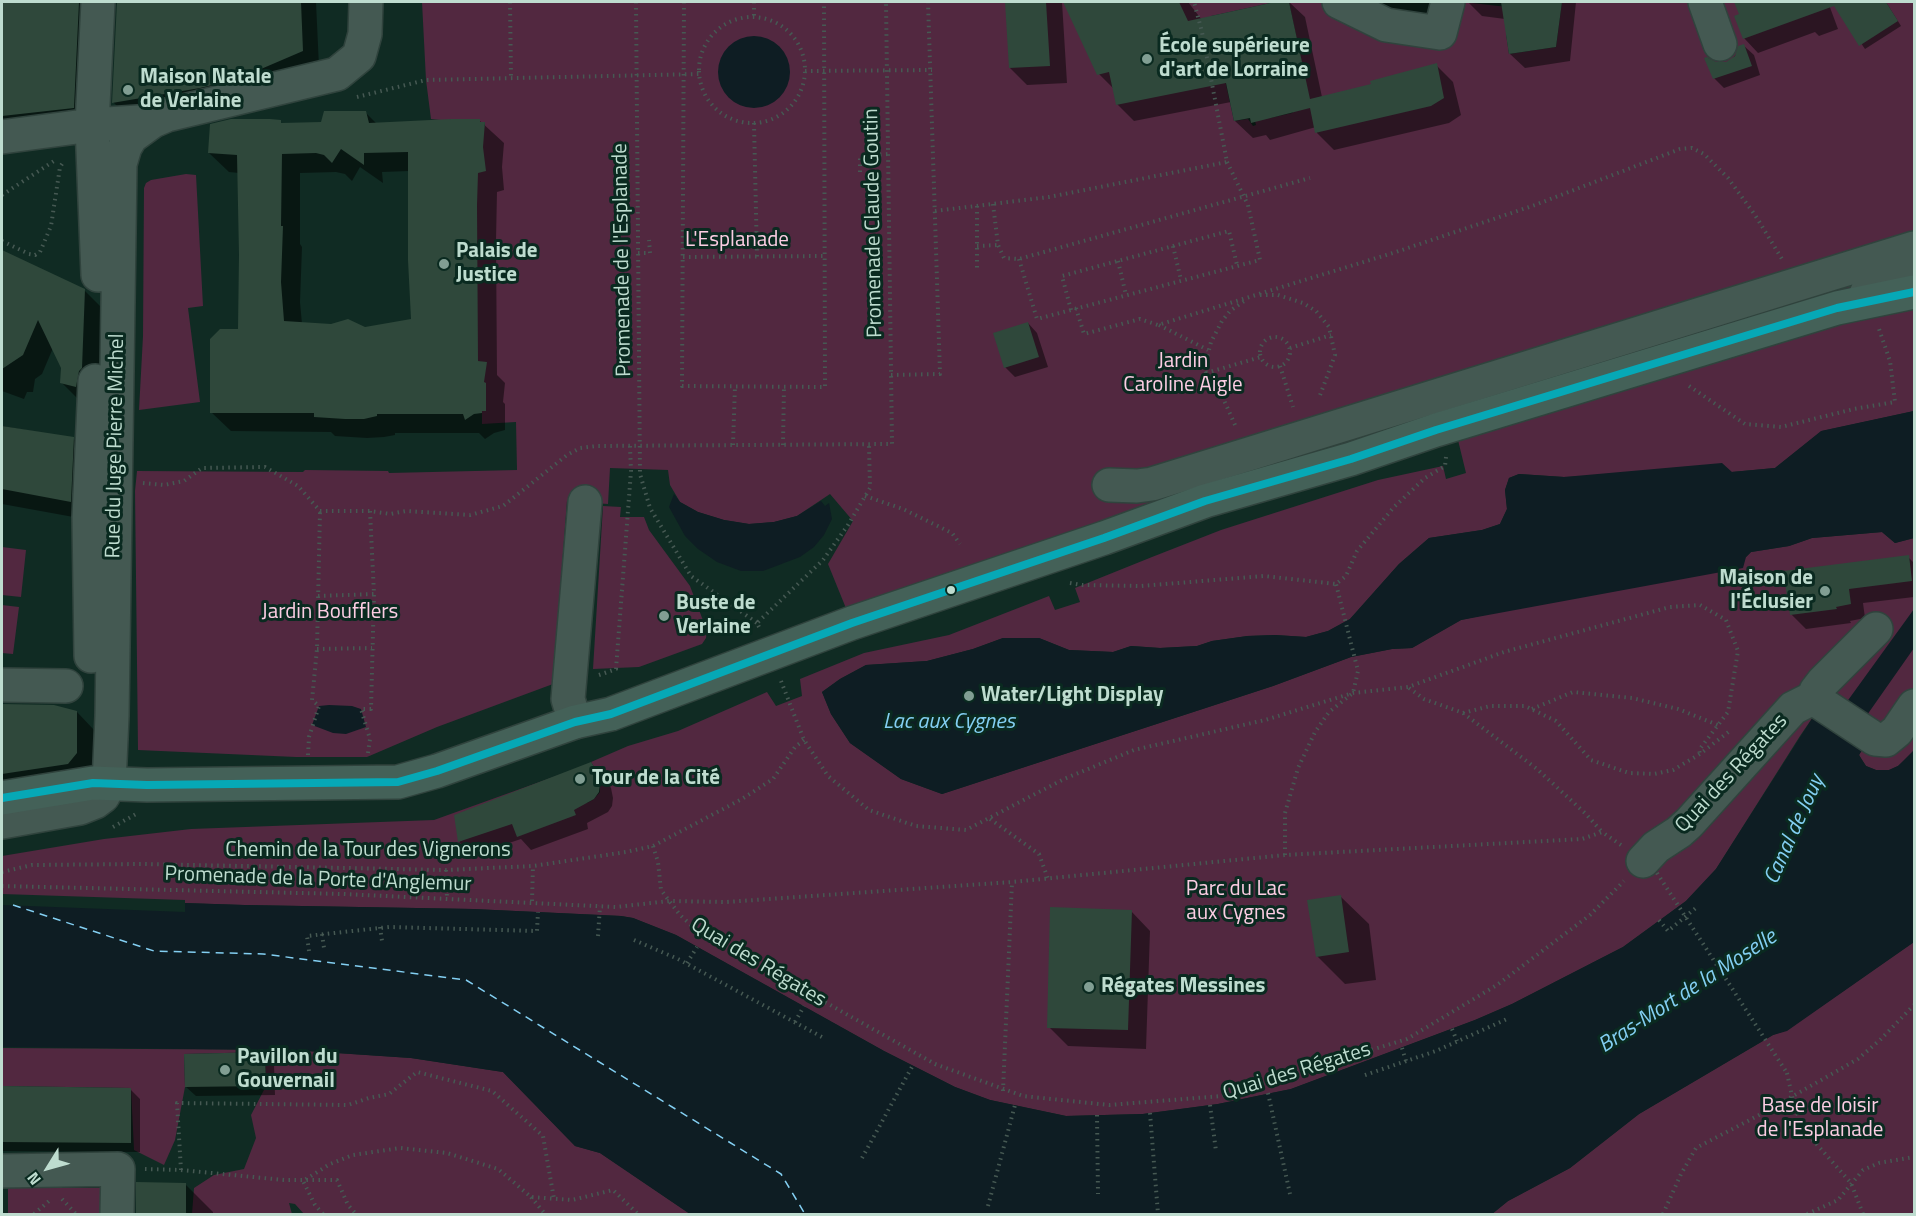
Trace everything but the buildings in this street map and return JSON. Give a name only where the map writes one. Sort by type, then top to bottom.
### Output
[{"type":"main road","points":[[2,798],[101,783],[398,782],[437,771],[575,722],[611,714],[861,620],[1082,546],[1205,501],[1351,459],[1467,420],[1837,308],[1914,292]]},
{"type":"street","name":"Rue du Juge Pierre Michel","points":[[98,2],[92,125],[99,294],[89,517],[101,783]]},
{"type":"street","points":[[2,137],[92,125],[153,121],[167,115],[331,76],[349,85],[354,62],[362,49],[367,16],[366,2]]},
{"type":"street","points":[[1339,2],[1386,25],[1440,33],[1448,2]]},
{"type":"street","points":[[1705,2],[1720,44]]},
{"type":"street","name":"Rue du Juge Pierre Michel","points":[[101,783],[112,716],[120,164],[131,137],[153,121]]},
{"type":"street","points":[[1109,485],[1152,484],[1914,248]]},
{"type":"street","points":[[1837,308],[1914,274]]},
{"type":"street","points":[[575,722],[568,699],[585,502]]},
{"type":"street","points":[[1876,628],[1823,682],[1816,691],[1819,701],[1875,739],[1886,740],[1897,731],[1914,706]]},
{"type":"street","points":[[2,685],[66,686]]},
{"type":"street","name":"Quai des Régates","points":[[1650,867],[1656,847],[1689,823],[1793,708],[1819,701]]},
{"type":"street","points":[[2,822],[80,808],[103,796],[101,783]]},
{"type":"street","points":[[2,1171],[117,1169],[117,1215]]},
{"type":"path","points":[[510,2],[511,78]]},
{"type":"path","name":"Promenade de l'Esplanade","points":[[636,2],[640,474],[650,508],[691,576],[757,623]]},
{"type":"path","points":[[684,2],[682,386],[825,387],[824,2]]},
{"type":"path","points":[[754,2],[754,16]]},
{"type":"path","name":"Promenade Claude Goutin","points":[[869,446],[892,444],[886,2]]},
{"type":"path","points":[[891,375],[940,374],[932,70],[928,2]]},
{"type":"path","points":[[1019,259],[1037,319],[1260,260],[1244,196],[1227,162],[1194,2]]},
{"type":"path","points":[[754,16],[770,20],[784,28],[796,40],[803,54],[805,71],[803,87],[795,101],[784,113],[770,120],[754,123],[734,120],[717,110],[708,99],[699,74],[701,56],[708,40],[720,27],[736,19],[754,16]]},
{"type":"path","points":[[805,71],[932,70]]},
{"type":"path","points":[[349,85],[426,80],[699,74]]},
{"type":"path","points":[[754,123],[757,257]]},
{"type":"path","points":[[1158,325],[1396,252],[1535,204],[1680,149],[1692,148],[1704,154],[1728,178],[1782,258],[1795,285]]},
{"type":"path","points":[[860,172],[860,156],[888,154]]},
{"type":"path","points":[[2,195],[59,157]]},
{"type":"path","points":[[2,241],[29,254],[35,255],[40,252],[51,226],[60,167],[65,159]]},
{"type":"path","points":[[935,211],[1049,197],[1227,162]]},
{"type":"path","points":[[993,204],[998,245],[1004,258],[1019,259],[1310,178]]},
{"type":"path","points":[[976,206],[977,268]]},
{"type":"path","points":[[1071,310],[1062,276],[1229,231],[1238,266]]},
{"type":"path","points":[[638,253],[650,253],[649,240]]},
{"type":"path","points":[[977,246],[998,245]]},
{"type":"path","points":[[1173,246],[1181,280]]},
{"type":"path","points":[[683,257],[825,256]]},
{"type":"path","points":[[1118,261],[1126,295]]},
{"type":"path","points":[[1235,425],[1223,398],[1204,369],[1208,350],[1222,321],[1252,295],[1278,295],[1303,303],[1316,311],[1329,327],[1335,355],[1319,398]]},
{"type":"path","points":[[1076,308],[1084,334],[1140,320],[1158,325],[1208,350]]},
{"type":"path","points":[[1689,386],[1745,424],[1781,427],[1854,409],[1895,402],[1890,361],[1878,326]]},
{"type":"path","points":[[1290,348],[1331,335]]},
{"type":"path","points":[[1271,337],[1284,339],[1290,348],[1287,361],[1280,366],[1268,365],[1261,357],[1263,343],[1271,337]]},
{"type":"path","points":[[1206,374],[1261,357]]},
{"type":"path","points":[[1280,366],[1293,406]]},
{"type":"path","points":[[733,445],[735,386]]},
{"type":"path","points":[[783,445],[784,387]]},
{"type":"path","points":[[320,511],[370,511],[390,514],[406,511],[470,515],[503,506],[567,455],[580,448],[733,445],[869,446],[870,488],[848,525],[823,560],[757,623],[770,654]]},
{"type":"path","points":[[597,676],[616,669],[631,471],[630,446]]},
{"type":"path","points":[[1070,583],[1141,586],[1264,576],[1336,584],[1346,576],[1357,551],[1394,507],[1425,478],[1445,466],[1447,458],[1445,453]]},
{"type":"path","points":[[139,482],[164,485],[184,481],[202,468],[265,467],[298,486],[320,511],[317,649],[312,700],[319,706],[309,737],[308,756]]},
{"type":"path","points":[[865,496],[903,509],[952,533],[960,544]]},
{"type":"path","points":[[368,757],[370,740],[361,709],[371,709],[374,594],[370,511]]},
{"type":"path","points":[[1285,855],[1284,813],[1298,768],[1315,732],[1329,712],[1353,693],[1358,671],[1336,584]]},
{"type":"path","points":[[318,596],[374,594]]},
{"type":"path","points":[[789,701],[804,740],[828,776],[869,810],[916,826],[966,830],[1064,779],[1134,750],[1265,720],[1353,693],[1408,687],[1504,652],[1670,607],[1700,605],[1726,620],[1738,651],[1728,712],[1699,750],[1700,754]]},
{"type":"path","points":[[317,649],[372,648]]},
{"type":"path","points":[[1408,687],[1424,699],[1463,712],[1538,769],[1602,832],[1650,867],[1787,1073],[1795,1110],[1812,1139],[1851,1183],[1863,1215]]},
{"type":"path","points":[[1532,709],[1573,692],[1632,698],[1678,709],[1718,725]]},
{"type":"path","points":[[1463,712],[1490,706],[1525,706],[1556,721],[1591,760],[1629,774],[1654,774],[1673,770],[1700,754],[1735,727]]},
{"type":"path","name":"Chemin de la Tour des Vignerons","points":[[2,872],[32,865],[141,864],[446,870],[533,866],[626,852],[653,846],[701,822],[773,779],[795,747],[804,740]]},
{"type":"path","points":[[990,819],[1039,854],[1048,879]]},
{"type":"path","name":"Quai des Régates","points":[[669,901],[726,902],[1012,882],[1285,855],[1582,839],[1602,832]]},
{"type":"path","points":[[653,846],[662,890],[669,901]]},
{"type":"path","points":[[532,902],[533,866]]},
{"type":"path","name":"Quai des Régates","points":[[669,901],[691,925],[713,939],[935,1064],[1003,1091],[1023,1096],[1109,1105],[1222,1096],[1407,1039],[1497,985],[1650,867]]},
{"type":"path","points":[[446,870],[447,898]]},
{"type":"path","points":[[1003,1091],[1012,882]]},
{"type":"path","name":"Promenade de la Porte d'Anglemur","points":[[2,886],[447,898],[616,907],[669,901]]},
{"type":"path","points":[[47,888],[47,894]]},
{"type":"path","points":[[598,936],[600,906]]},
{"type":"path","points":[[1659,920],[1668,931],[1697,908]]},
{"type":"path","points":[[309,951],[307,936],[380,927],[537,931],[538,912]]},
{"type":"path","points":[[380,927],[382,941]]},
{"type":"path","points":[[322,934],[324,948]]},
{"type":"path","points":[[634,940],[687,963],[822,1037]]},
{"type":"path","points":[[687,963],[697,947]]},
{"type":"path","points":[[1663,1215],[1695,1148],[1765,1112],[1858,1059],[1881,1040],[1914,1005]]},
{"type":"path","points":[[795,1022],[804,1006]]},
{"type":"path","points":[[1365,1075],[1457,1041],[1507,1019]]},
{"type":"path","points":[[1452,1029],[1457,1041]]},
{"type":"path","points":[[1402,1048],[1406,1061]]},
{"type":"path","points":[[862,1158],[913,1065]]},
{"type":"path","points":[[181,1170],[177,1103],[348,1105],[389,1094],[417,1072],[492,1091],[543,1136],[554,1199]]},
{"type":"path","points":[[1268,1093],[1290,1194]]},
{"type":"path","points":[[1210,1105],[1216,1151]]},
{"type":"path","points":[[988,1206],[1015,1106]]},
{"type":"path","points":[[1150,1113],[1158,1215]]},
{"type":"path","points":[[1097,1116],[1098,1194]]},
{"type":"path","points":[[303,1181],[330,1164],[353,1155],[400,1148],[447,1153],[498,1169],[531,1197],[545,1215]]},
{"type":"path","points":[[1807,1215],[1838,1200],[1863,1170],[1879,1163],[1914,1157]]},
{"type":"path","points":[[117,1169],[181,1170],[303,1181],[337,1180],[348,1205],[356,1215]]},
{"type":"path","points":[[303,1181],[315,1205],[323,1215]]},
{"type":"path","points":[[531,1197],[572,1200],[613,1190],[638,1215]]},
{"type":"path","points":[[34,1215],[50,1200],[62,1199],[76,1215]]},
{"type":"green space","points":[[422,2],[1275,2],[1211,16],[1234,121],[1248,119],[1253,126],[1256,125],[1255,121],[1269,116],[1270,118],[1292,113],[1309,98],[1289,2],[1373,2],[1392,12],[1394,8],[1424,21],[1432,2],[1463,2],[1534,10],[1532,30],[1506,34],[1509,54],[1556,47],[1562,2],[1914,2],[1914,275],[852,623],[828,564],[853,521],[830,494],[797,516],[774,522],[749,524],[724,520],[698,512],[680,502],[670,485],[668,470],[610,468],[608,504],[567,501],[553,684],[437,727],[367,757],[296,757],[138,750],[135,491],[137,471],[303,472],[305,470],[388,471],[389,473],[517,470],[516,422],[482,424],[482,411],[486,411],[486,407],[482,362],[477,361],[476,193],[480,126],[485,126],[485,122],[480,122],[480,119],[451,119],[450,121],[431,119],[426,80]]},
{"type":"green space","points":[[186,174],[196,175],[203,306],[188,308],[200,402],[139,410],[143,336],[144,188],[151,180]]},
{"type":"green space","name":"Parc du Lac aux Cygnes","points":[[1914,307],[1914,411],[1822,431],[1775,468],[1731,472],[1564,477],[1519,474],[1509,478],[1505,490],[1507,509],[1500,524],[1482,530],[1429,538],[1399,564],[1350,619],[1328,631],[1306,637],[1247,636],[1212,641],[1197,646],[1160,648],[1131,646],[1113,652],[1069,650],[1039,638],[1003,638],[973,649],[927,661],[866,665],[822,692],[831,714],[850,743],[901,779],[942,794],[1273,686],[1351,657],[1392,649],[1412,648],[1461,620],[1746,557],[1751,552],[1789,546],[1812,538],[1882,532],[1895,543],[1914,538],[1914,750],[1911,755],[1889,770],[1876,770],[1866,766],[1859,755],[1865,744],[1817,711],[1716,869],[1686,901],[1623,947],[1512,1004],[1475,1020],[1291,1089],[1218,1104],[1143,1114],[1066,1116],[990,1100],[955,1087],[884,1051],[676,935],[633,918],[621,916],[473,909],[244,905],[2,897],[2,856],[104,839],[191,829],[434,820],[559,775],[587,803],[600,792],[598,773],[591,762],[628,746],[678,731],[767,692],[776,706],[802,696],[800,679],[864,653],[949,635],[1049,596],[1055,610],[1080,602],[1075,588],[1221,530],[1378,480],[1443,466],[1446,479],[1466,473],[1457,436],[1819,328]]},
{"type":"green space","points":[[603,506],[621,507],[620,517],[644,517],[649,530],[690,586],[707,631],[702,644],[639,667],[593,669]]},
{"type":"green space","points":[[2,547],[26,550],[21,597],[2,595]]},
{"type":"green space","points":[[2,605],[19,607],[13,654],[2,653]]},
{"type":"green space","name":"Base de loisir de l'Esplanade","points":[[1914,942],[1914,1214],[1492,1214],[1508,1201],[1570,1168],[1639,1114],[1773,1035],[1787,1030]]},
{"type":"green space","points":[[2,1048],[292,1050],[411,1058],[503,1072],[575,1146],[600,1153],[690,1214],[304,1214],[295,1204],[289,1203],[292,1214],[192,1214],[194,1188],[214,1175],[244,1169],[256,1138],[251,1115],[266,1086],[265,1052],[184,1054],[185,1087],[175,1140],[164,1165],[134,1150],[131,1088],[2,1086]]},
{"type":"green space","points":[[8,1187],[107,1188],[107,1214],[8,1214]]},
{"type":"water","points":[[754,36],[768,39],[780,46],[787,58],[790,72],[787,86],[780,98],[768,105],[754,108],[740,105],[728,98],[721,86],[718,72],[721,58],[728,46],[740,39]]},
{"type":"water","name":"Lac aux Cygnes","points":[[1914,411],[1914,538],[1895,543],[1882,532],[1812,538],[1789,546],[1751,552],[1746,557],[1743,568],[1461,620],[1412,648],[1392,649],[1351,657],[1273,686],[942,794],[901,779],[850,743],[831,714],[822,692],[866,665],[927,661],[973,649],[1003,638],[1039,638],[1069,650],[1113,652],[1131,646],[1160,648],[1197,646],[1212,641],[1248,636],[1306,637],[1328,631],[1350,619],[1399,564],[1429,538],[1482,530],[1500,524],[1507,509],[1505,490],[1509,478],[1519,474],[1564,477],[1722,463],[1732,472],[1775,468],[1821,431]]},
{"type":"water","points":[[674,494],[680,502],[698,512],[724,520],[749,524],[774,522],[797,516],[821,501],[825,506],[829,503],[832,519],[824,535],[814,547],[800,557],[763,571],[741,571],[717,562],[698,549],[685,536],[669,507]]},
{"type":"water","points":[[1914,609],[1914,648],[1853,735],[1866,744],[1859,755],[1862,760],[1866,766],[1876,770],[1889,770],[1898,766],[1914,750],[1914,942],[1787,1031],[1773,1035],[1639,1114],[1570,1168],[1508,1201],[1492,1214],[690,1214],[600,1153],[575,1146],[503,1072],[411,1058],[292,1050],[2,1047],[2,897],[244,905],[473,909],[633,918],[676,935],[884,1051],[955,1087],[990,1100],[1066,1116],[1143,1114],[1218,1104],[1291,1089],[1512,1004],[1623,947],[1686,901],[1716,869],[1817,711],[1833,721]]},
{"type":"water","points":[[319,706],[352,706],[361,709],[366,727],[346,734],[333,733],[312,725]]},
{"type":"pier","points":[[2,894],[185,900],[185,912],[2,905]]},
{"type":"ferry route","points":[[13,905],[154,951],[263,954],[466,980],[781,1174],[805,1214]]},
{"type":"transit line","points":[[2,798],[93,783],[147,785],[398,782],[437,771],[575,722],[611,714],[852,623],[1104,538],[1205,501],[1351,459],[1436,430],[1837,308],[1914,292]]},
{"type":"place","name":"École supérieure d'art de Lorraine","points":[[1147,59]]},
{"type":"place","name":"Maison Natale de Verlaine","points":[[128,90]]},
{"type":"place","name":"Palais de Justice","points":[[444,264]]},
{"type":"place","name":"Maison de l'Éclusier","points":[[1825,591]]},
{"type":"place","name":"Buste de Verlaine","points":[[664,616]]},
{"type":"place","name":"Water/Light Display","points":[[969,696]]},
{"type":"place","name":"Tour de la Cité","points":[[580,779]]},
{"type":"place","name":"Régates Messines","points":[[1089,987]]},
{"type":"place","name":"Pavillon du Gouvernail","points":[[225,1070]]},
{"type":"park label","name":"L'Esplanade","points":[[737,241]]},
{"type":"park label","name":"Jardin Caroline Aigle","points":[[1183,374]]},
{"type":"park label","name":"Jardin Boufflers","points":[[330,613]]},
{"type":"water label","name":"Canal de Jouy","points":[[1795,830]]},
{"type":"water label","name":"Bras-Mort de la Moselle","points":[[1688,992]]}]
